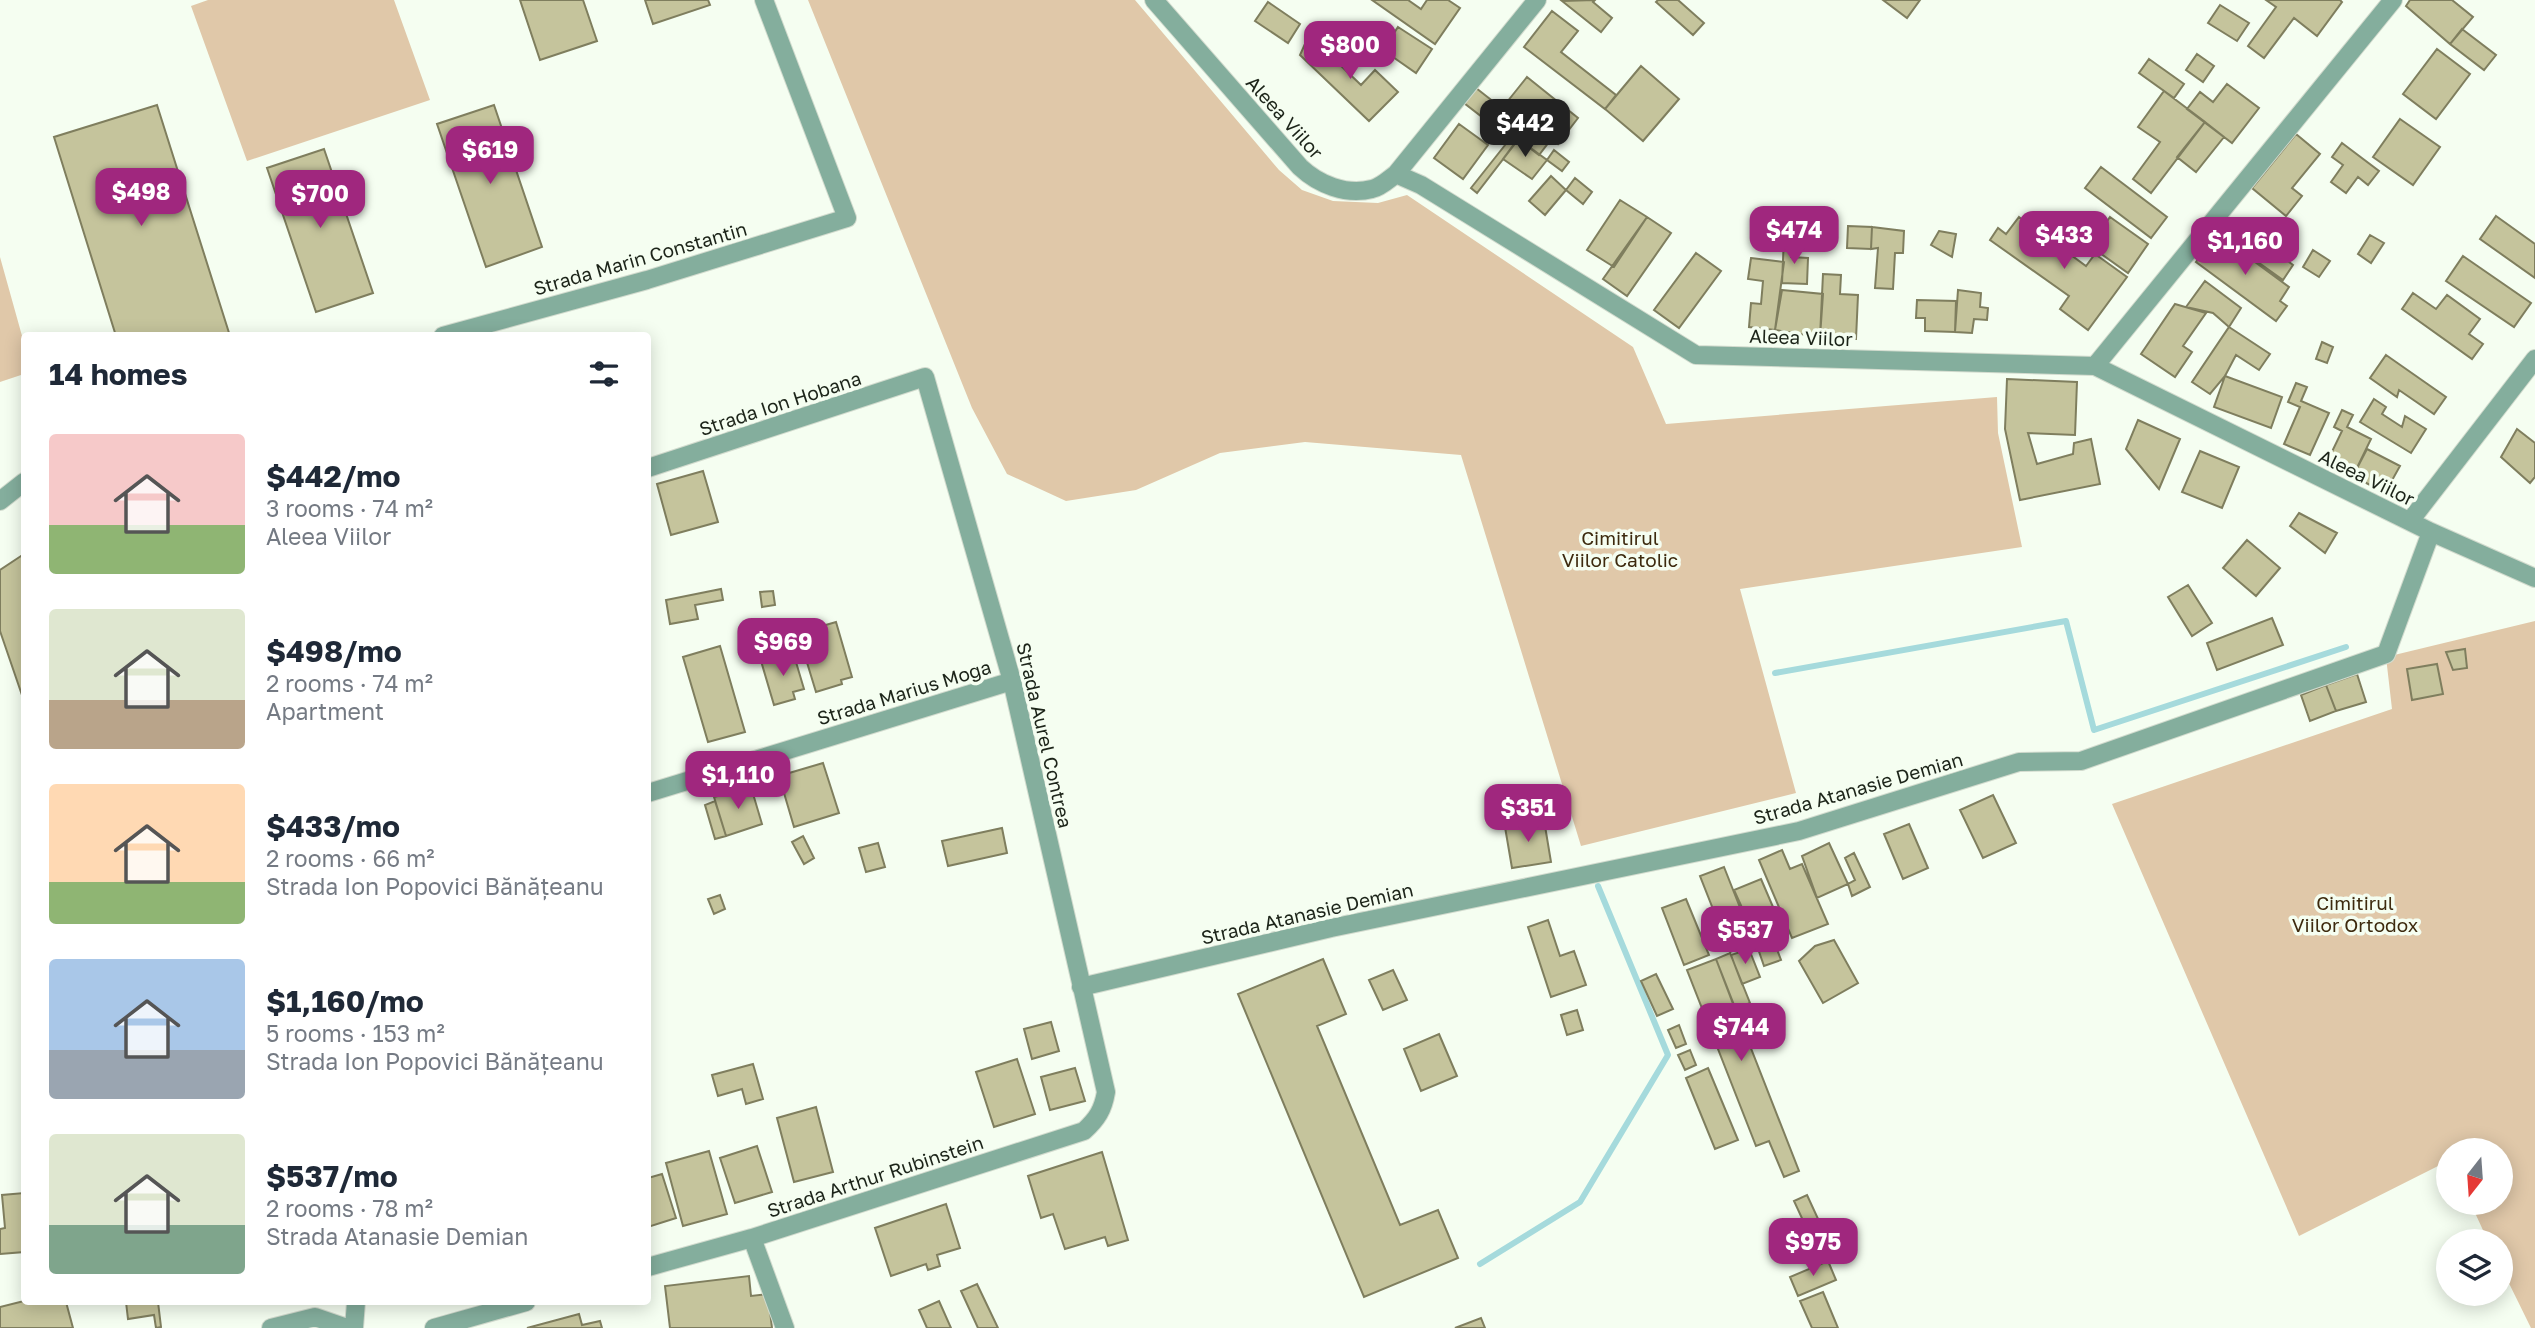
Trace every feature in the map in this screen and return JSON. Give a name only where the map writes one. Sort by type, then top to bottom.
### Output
[{"type":"street","name":"Strada Marin Constantin","points":[[458,332],[648,280],[848,218],[764,0]]},
{"type":"street","name":"Aleea Viilor","points":[[1154,0],[1313,179],[1337,189],[1357,190],[1373,189],[1396,174],[1420,185],[1696,355],[2095,366],[2410,522],[2535,578]]},
{"type":"street","points":[[1396,174],[1537,0]]},
{"type":"street","points":[[2095,366],[2393,0]]},
{"type":"street","points":[[2410,522],[2535,359]]},
{"type":"street","name":"Strada Ion Hobana","points":[[651,467],[925,377]]},
{"type":"street","name":"Strada Aurel Contrea","points":[[925,377],[1012,681],[1106,1092],[1104,1107]]},
{"type":"street","points":[[0,501],[21,484]]},
{"type":"street","name":"Strada Atanasie Demian","points":[[1081,987],[1331,928],[1799,831],[2019,762],[2081,761],[2386,654],[2431,532]]},
{"type":"street","name":"Strada Marius Moga","points":[[651,792],[1012,681]]},
{"type":"street","name":"Strada Arthur Rubinstein","points":[[651,1266],[751,1238],[1084,1131],[1104,1107]]},
{"type":"street","points":[[751,1238],[785,1328]]},
{"type":"street","points":[[354,1328],[356,1305]]},
{"type":"street","points":[[434,1328],[515,1305]]},
{"type":"street","points":[[271,1328],[315,1317],[347,1328]]},
{"type":"green space","points":[[208,0],[394,0],[430,100],[247,161],[191,6]]},
{"type":"green space","name":"Cimitirul Viilor Catolic","points":[[808,0],[1135,0],[1279,170],[1302,190],[1333,201],[1378,203],[1407,195],[1633,347],[1666,424],[1997,397],[1998,433],[2022,547],[1740,589],[1796,793],[1581,846],[1461,455],[1305,442],[1220,453],[1136,490],[1066,501],[1007,474],[972,408]]},
{"type":"green space","points":[[0,257],[21,332],[21,375],[0,382]]},
{"type":"green space","name":"Cimitirul Viilor Ortodox","points":[[2535,621],[2535,1328],[2531,1328],[2513,1291],[2513,1229],[2482,1229],[2476,1215],[2513,1215],[2513,1138],[2436,1138],[2436,1167],[2299,1236],[2112,804],[2392,709],[2386,657]]},
{"type":"building","points":[[520,0],[583,0],[597,41],[540,60]]},
{"type":"building","points":[[645,0],[708,0],[710,5],[653,24]]},
{"type":"building","points":[[1372,0],[1408,0],[1421,9],[1427,0],[1448,0],[1460,8],[1435,44]]},
{"type":"building","points":[[1595,0],[1593,2],[1612,18],[1601,32],[1562,1]]},
{"type":"building","points":[[1678,0],[1704,23],[1693,35],[1656,2]]},
{"type":"building","points":[[1883,0],[1920,0],[1907,18]]},
{"type":"building","points":[[2266,0],[2342,2],[2317,36],[2294,18],[2264,58],[2248,46],[2276,7]]},
{"type":"building","points":[[2410,0],[2452,0],[2473,17],[2450,44],[2406,6]]},
{"type":"building","points":[[1268,2],[1300,24],[1288,43],[1255,21]]},
{"type":"building","points":[[2220,5],[2249,23],[2237,41],[2208,23]]},
{"type":"building","points":[[1552,11],[1578,31],[1561,52],[1616,95],[1605,109],[1524,47]]},
{"type":"building","points":[[1398,27],[1432,49],[1416,73],[1383,50]]},
{"type":"building","points":[[2462,29],[2496,55],[2484,70],[2450,44]]},
{"type":"building","points":[[1309,35],[1361,85],[1375,70],[1398,92],[1369,121],[1300,55]]},
{"type":"building","points":[[2437,49],[2470,74],[2436,119],[2403,94]]},
{"type":"building","points":[[2197,54],[2214,66],[2203,82],[2186,70]]},
{"type":"building","points":[[2149,59],[2184,84],[2174,98],[2139,73]]},
{"type":"building","points":[[1641,66],[1679,99],[1643,141],[1605,109]]},
{"type":"building","points":[[1527,77],[1578,118],[1558,144],[1507,102]]},
{"type":"building","points":[[2227,84],[2259,108],[2232,143],[2187,109],[2200,92],[2213,102]]},
{"type":"building","points":[[1476,88],[1527,128],[1477,193],[1471,188],[1517,130],[1502,118],[1495,127],[1464,103]]},
{"type":"building","points":[[2164,91],[2205,122],[2151,193],[2133,179],[2160,142],[2138,127]]},
{"type":"building","points":[[157,105],[229,332],[115,332],[54,137]]},
{"type":"building","points":[[494,105],[542,247],[486,267],[437,124]]},
{"type":"building","points":[[2400,119],[2440,147],[2413,185],[2373,157]]},
{"type":"building","points":[[2205,122],[2224,137],[2196,172],[2177,157]]},
{"type":"building","points":[[1459,124],[1488,145],[1463,179],[1434,158]]},
{"type":"building","points":[[1527,128],[1549,142],[1539,155],[1518,139]]},
{"type":"building","points":[[2296,134],[2320,154],[2292,188],[2302,196],[2286,216],[2252,188]]},
{"type":"building","points":[[1518,139],[1547,160],[1532,179],[1503,159]]},
{"type":"building","points":[[2342,143],[2379,171],[2368,185],[2358,177],[2346,193],[2331,182],[2343,165],[2332,157]]},
{"type":"building","points":[[324,149],[373,293],[316,312],[267,168]]},
{"type":"building","points":[[1554,150],[1569,162],[1562,171],[1547,160]]},
{"type":"building","points":[[2101,167],[2167,217],[2151,238],[2085,188]]},
{"type":"building","points":[[1551,176],[1566,190],[1545,215],[1529,201]]},
{"type":"building","points":[[1575,178],[1592,192],[1583,204],[1566,190]]},
{"type":"building","points":[[1620,200],[1647,217],[1614,267],[1587,250]]},
{"type":"building","points":[[2496,216],[2535,244],[2535,278],[2480,239]]},
{"type":"building","points":[[1647,217],[1671,233],[1627,296],[1603,279]]},
{"type":"building","points":[[2019,217],[2086,266],[2095,254],[2127,277],[2088,330],[2060,309],[2069,296],[1990,240],[1998,228],[2006,234]]},
{"type":"building","points":[[2110,217],[2148,244],[2128,273],[2090,246]]},
{"type":"building","points":[[1848,226],[1872,227],[1871,249],[1847,248]]},
{"type":"building","points":[[1872,227],[1904,231],[1903,253],[1895,253],[1893,289],[1875,288],[1878,248],[1871,249]]},
{"type":"building","points":[[1939,231],[1956,234],[1952,257],[1931,245]]},
{"type":"building","points":[[2217,234],[2289,287],[2280,301],[2287,306],[2276,321],[2196,262]]},
{"type":"building","points":[[2370,235],[2384,243],[2371,263],[2358,254]]},
{"type":"building","points":[[1784,237],[1791,239],[1791,257],[1808,258],[1807,284],[1782,283]]},
{"type":"building","points":[[2269,240],[2289,253],[2285,259],[2293,265],[2283,280],[2255,260]]},
{"type":"building","points":[[2313,250],[2330,261],[2319,277],[2303,267]]},
{"type":"building","points":[[1696,253],[1721,271],[1679,328],[1654,310]]},
{"type":"building","points":[[2463,256],[2531,303],[2514,327],[2446,281]]},
{"type":"building","points":[[1751,258],[1784,262],[1775,330],[1749,327],[1751,303],[1761,304],[1763,281],[1748,279]]},
{"type":"building","points":[[1823,274],[1841,275],[1840,294],[1858,295],[1856,339],[1820,337]]},
{"type":"building","points":[[2205,281],[2241,308],[2229,327],[2213,313],[2186,307]]},
{"type":"building","points":[[1782,290],[1823,294],[1820,337],[1775,330]]},
{"type":"building","points":[[1958,290],[1981,293],[1980,307],[1988,308],[1987,320],[1974,319],[1972,333],[1955,332]]},
{"type":"building","points":[[2413,293],[2436,309],[2447,295],[2480,319],[2469,334],[2483,344],[2472,359],[2402,309]]},
{"type":"building","points":[[1917,300],[1956,301],[1955,332],[1925,331],[1925,318],[1916,318]]},
{"type":"building","points":[[2175,304],[2206,313],[2183,346],[2192,352],[2175,377],[2141,354]]},
{"type":"building","points":[[2229,327],[2270,354],[2259,370],[2236,355],[2225,376],[2210,394],[2192,382]]},
{"type":"building","points":[[2322,342],[2333,347],[2327,363],[2316,359]]},
{"type":"building","points":[[2386,355],[2446,397],[2434,414],[2399,390],[2397,397],[2370,378]]},
{"type":"building","points":[[2225,376],[2282,397],[2271,428],[2214,407]]},
{"type":"building","points":[[2007,379],[2077,382],[2075,435],[2028,433],[2037,464],[2073,454],[2074,443],[2091,439],[2100,484],[2020,500],[2005,429]]},
{"type":"building","points":[[2296,383],[2307,387],[2301,401],[2329,413],[2310,455],[2284,444],[2300,407],[2288,402]]},
{"type":"building","points":[[2374,399],[2386,407],[2382,414],[2402,427],[2405,416],[2426,429],[2411,453],[2360,422]]},
{"type":"building","points":[[2342,410],[2353,415],[2347,427],[2371,439],[2353,476],[2326,464],[2342,431],[2334,427]]},
{"type":"building","points":[[2138,420],[2180,439],[2159,489],[2126,449]]},
{"type":"building","points":[[2517,429],[2535,443],[2535,477],[2530,483],[2501,457]]},
{"type":"building","points":[[2367,449],[2400,466],[2385,493],[2353,476]]},
{"type":"building","points":[[2200,451],[2239,467],[2222,508],[2182,492]]},
{"type":"building","points":[[703,471],[718,522],[671,535],[657,484]]},
{"type":"building","points":[[2299,513],[2337,533],[2325,553],[2290,526]]},
{"type":"building","points":[[2247,540],[2280,568],[2256,596],[2223,568]]},
{"type":"building","points":[[21,556],[21,692],[0,631],[0,570]]},
{"type":"building","points":[[2188,585],[2212,623],[2192,636],[2168,597]]},
{"type":"building","points":[[721,589],[723,600],[695,605],[698,619],[670,624],[666,600]]},
{"type":"building","points":[[773,591],[775,605],[762,607],[760,592]]},
{"type":"building","points":[[2272,618],[2283,645],[2217,670],[2207,643]]},
{"type":"building","points":[[836,622],[852,677],[841,680],[842,684],[816,692],[798,633]]},
{"type":"building","points":[[720,646],[745,732],[708,742],[683,657]]},
{"type":"building","points":[[2465,649],[2467,668],[2453,670],[2446,652]]},
{"type":"building","points":[[793,652],[804,689],[793,692],[795,699],[774,705],[761,661]]},
{"type":"building","points":[[2437,664],[2443,694],[2412,700],[2407,669]]},
{"type":"building","points":[[2357,674],[2366,702],[2336,711],[2326,685]]},
{"type":"building","points":[[2326,685],[2336,711],[2310,721],[2301,695]]},
{"type":"building","points":[[823,763],[839,813],[794,827],[779,776]]},
{"type":"building","points":[[751,787],[762,824],[726,836],[714,797]]},
{"type":"building","points":[[1993,795],[2016,843],[1983,858],[1960,810]]},
{"type":"building","points":[[715,801],[726,836],[715,839],[705,805]]},
{"type":"building","points":[[1544,820],[1551,862],[1512,868],[1505,827]]},
{"type":"building","points":[[1909,824],[1928,868],[1903,879],[1884,834]]},
{"type":"building","points":[[1002,828],[1007,853],[948,866],[942,841]]},
{"type":"building","points":[[803,836],[814,858],[804,864],[792,842]]},
{"type":"building","points":[[878,843],[885,867],[866,872],[859,848]]},
{"type":"building","points":[[1829,843],[1848,884],[1817,898],[1802,856]]},
{"type":"building","points":[[1782,850],[1790,869],[1802,864],[1828,924],[1792,938],[1759,860]]},
{"type":"building","points":[[1854,853],[1870,887],[1852,896],[1848,884],[1855,880],[1845,858]]},
{"type":"building","points":[[1724,867],[1754,943],[1730,952],[1700,876]]},
{"type":"building","points":[[1761,879],[1779,921],[1753,932],[1734,890]]},
{"type":"building","points":[[720,895],[725,909],[714,914],[708,899]]},
{"type":"building","points":[[1686,899],[1709,955],[1684,965],[1662,908]]},
{"type":"building","points":[[1548,920],[1560,956],[1574,951],[1586,985],[1551,997],[1528,927]]},
{"type":"building","points":[[1770,931],[1781,960],[1764,966],[1754,937]]},
{"type":"building","points":[[1834,940],[1858,983],[1823,1003],[1799,961],[1815,946]]},
{"type":"building","points":[[1749,949],[1760,977],[1742,984],[1731,955]]},
{"type":"building","points":[[1730,953],[1750,1003],[1735,1009],[1716,959]]},
{"type":"building","points":[[1323,959],[1346,1014],[1317,1026],[1400,1225],[1438,1210],[1458,1258],[1364,1297],[1238,994]]},
{"type":"building","points":[[1716,959],[1799,1171],[1784,1177],[1769,1141],[1756,1146],[1687,970]]},
{"type":"building","points":[[1393,970],[1407,1000],[1383,1010],[1369,980]]},
{"type":"building","points":[[1656,974],[1673,1009],[1657,1016],[1641,981]]},
{"type":"building","points":[[1577,1010],[1583,1030],[1567,1035],[1561,1015]]},
{"type":"building","points":[[1051,1022],[1059,1051],[1032,1059],[1024,1029]]},
{"type":"building","points":[[1679,1025],[1686,1044],[1676,1048],[1668,1030]]},
{"type":"building","points":[[1439,1034],[1457,1076],[1421,1091],[1404,1049]]},
{"type":"building","points":[[1690,1050],[1696,1065],[1685,1070],[1678,1055]]},
{"type":"building","points":[[1017,1059],[1035,1114],[994,1127],[976,1072]]},
{"type":"building","points":[[753,1064],[763,1099],[746,1104],[742,1089],[718,1096],[712,1075]]},
{"type":"building","points":[[1075,1068],[1085,1101],[1050,1110],[1041,1077]]},
{"type":"building","points":[[1708,1068],[1738,1140],[1715,1149],[1686,1078]]},
{"type":"building","points":[[816,1107],[833,1172],[794,1182],[777,1118]]},
{"type":"building","points":[[757,1146],[772,1192],[735,1203],[720,1158]]},
{"type":"building","points":[[709,1151],[727,1214],[683,1226],[666,1163]]},
{"type":"building","points":[[1102,1152],[1128,1240],[1108,1246],[1105,1237],[1065,1249],[1053,1214],[1041,1218],[1028,1176]]},
{"type":"building","points":[[662,1174],[676,1218],[651,1226],[651,1177]]},
{"type":"building","points":[[21,1193],[21,1252],[0,1254],[0,1229],[5,1228],[2,1195]]},
{"type":"building","points":[[1807,1195],[1825,1234],[1812,1240],[1794,1201]]},
{"type":"building","points":[[946,1204],[960,1248],[937,1255],[940,1266],[928,1270],[926,1264],[891,1276],[875,1228]]},
{"type":"building","points":[[1828,1261],[1836,1280],[1798,1296],[1790,1277]]},
{"type":"building","points":[[749,1276],[751,1296],[768,1294],[772,1328],[670,1328],[665,1286]]},
{"type":"building","points":[[977,1284],[998,1328],[978,1328],[961,1291]]},
{"type":"building","points":[[1823,1292],[1838,1328],[1812,1328],[1800,1301]]},
{"type":"building","points":[[939,1301],[951,1328],[927,1328],[919,1310]]},
{"type":"building","points":[[21,1302],[21,1305],[67,1305],[73,1328],[0,1328],[0,1307]]},
{"type":"building","points":[[126,1305],[158,1305],[161,1327],[156,1328],[154,1315],[128,1319]]},
{"type":"building","points":[[579,1314],[582,1325],[600,1321],[602,1328],[527,1328]]},
{"type":"building","points":[[1481,1318],[1485,1328],[1455,1328]]},
{"type":"waterway","points":[[1775,673],[2066,621],[2094,730],[2346,647]]},
{"type":"waterway","points":[[1480,1264],[1580,1202],[1668,1055],[1598,886]]}]
